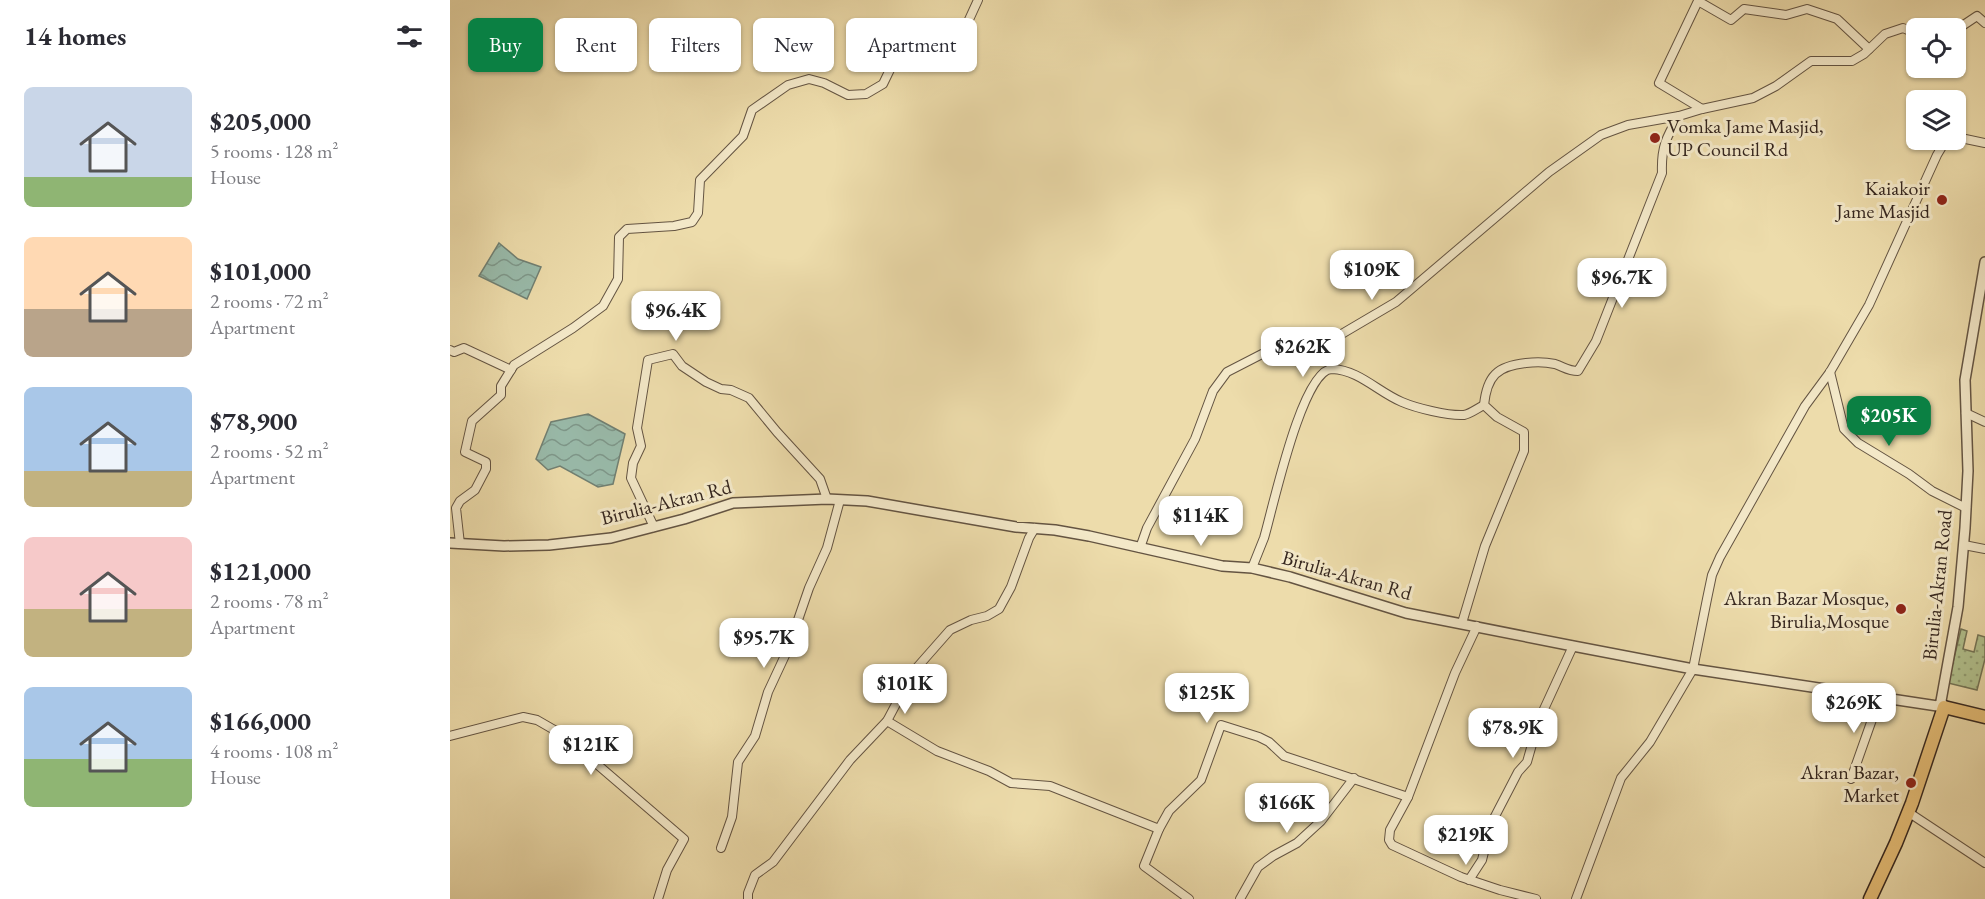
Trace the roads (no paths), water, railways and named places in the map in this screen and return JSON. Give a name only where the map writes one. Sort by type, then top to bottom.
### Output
[{"type":"highway","name":"Birulia-Akran Rd","points":[[1944,707],[1985,717]]},
{"type":"highway","name":"Birulia-Akran Road","points":[[1870,899],[1908,812],[1944,707]]},
{"type":"street","points":[[455,544],[456,508],[460,501],[475,490],[486,469],[486,462],[465,452],[472,421],[501,395],[501,386],[514,365],[603,306],[618,279],[619,237],[627,229],[674,226],[692,222],[698,213],[700,180],[743,136],[752,110],[788,85],[809,79],[848,94],[866,94],[883,84],[898,53],[907,43],[918,38],[945,48],[956,48],[978,0]]},
{"type":"street","points":[[1702,109],[1659,83],[1698,1],[1731,20],[1744,9],[1786,15],[1807,9],[1837,20],[1869,49]]},
{"type":"street","points":[[1966,23],[1977,16],[1985,23]]},
{"type":"street","points":[[1140,548],[1147,528],[1195,439],[1213,391],[1227,372],[1262,354],[1308,345],[1340,335],[1396,302],[1549,172],[1601,135],[1628,125],[1679,116],[1753,98],[1776,86],[1811,61],[1852,61],[1885,34],[1903,28],[1906,29]]},
{"type":"street","points":[[1484,405],[1485,391],[1500,368],[1531,362],[1555,364],[1569,371],[1578,371],[1596,341],[1662,173],[1661,156],[1666,136],[1679,116]]},
{"type":"street","points":[[1966,139],[1985,143]]},
{"type":"street","points":[[1576,899],[1621,778],[1650,742],[1693,669],[1712,575],[1720,557],[1805,406],[1830,372],[1869,305],[1940,150]]},
{"type":"street","name":"Birulia-Akran Road","points":[[1944,707],[1941,701],[1958,607],[1964,546],[1968,471],[1965,380],[1985,262]]},
{"type":"street","points":[[450,350],[454,352],[464,348],[511,370]]},
{"type":"street","points":[[654,527],[631,478],[633,464],[641,446],[637,428],[648,360],[673,354],[682,366],[706,382],[749,398],[820,478],[827,499]]},
{"type":"street","points":[[1252,568],[1264,538],[1287,449],[1314,383],[1322,373],[1331,369],[1359,376],[1402,402],[1434,411],[1466,415],[1484,405]]},
{"type":"street","points":[[1830,372],[1844,429],[1858,443],[1932,491],[1966,508]]},
{"type":"street","points":[[1462,623],[1485,546],[1524,451],[1524,432],[1497,417],[1484,405]]},
{"type":"street","points":[[1966,413],[1985,422]]},
{"type":"street","name":"Birulia-Akran Rd","points":[[455,544],[549,545],[610,538],[732,503],[827,499],[895,506],[1016,527],[1089,536],[1222,566],[1252,568],[1290,577],[1406,614],[1693,669],[1944,707]]},
{"type":"street","points":[[721,848],[732,817],[738,762],[755,736],[768,692],[788,650],[809,588],[827,548],[840,500]]},
{"type":"street","points":[[748,899],[754,875],[773,861],[850,760],[886,721],[913,672],[950,630],[999,609],[1011,587],[1035,528]]},
{"type":"street","points":[[1964,546],[1985,549]]},
{"type":"street","points":[[1477,626],[1455,673],[1407,797],[1390,830],[1389,840],[1392,845],[1469,880],[1536,899]]},
{"type":"street","points":[[1469,880],[1482,860],[1491,824],[1518,772],[1527,762],[1539,720],[1573,646]]},
{"type":"street","points":[[1851,779],[1880,697]]},
{"type":"street","points":[[450,736],[523,717],[537,720],[563,735],[684,839],[667,870],[658,899]]},
{"type":"street","points":[[886,721],[937,751],[989,771],[1011,783],[1050,786],[1159,829]]},
{"type":"street","points":[[1189,899],[1144,866],[1169,811],[1201,780],[1221,725],[1259,737],[1269,742],[1284,756],[1407,797]]},
{"type":"street","points":[[1240,899],[1258,867],[1305,836],[1321,821],[1354,778]]},
{"type":"street","points":[[1908,812],[1985,863]]},
{"type":"water","points":[[499,243],[518,259],[541,267],[527,299],[479,276]]},
{"type":"water","points":[[588,414],[625,434],[613,484],[598,487],[560,466],[548,470],[536,459],[551,422]]},
{"type":"place","name":"Vomka Jame Masjid, UP Council Rd","points":[[1655,138]]},
{"type":"place","name":"Kaiakoir Jame Masjid","points":[[1942,200]]},
{"type":"place","name":"Akran Bazar Mosque, Birulia,Mosque","points":[[1901,609]]},
{"type":"place","name":"Akran Bazar, Market","points":[[1911,783]]}]
